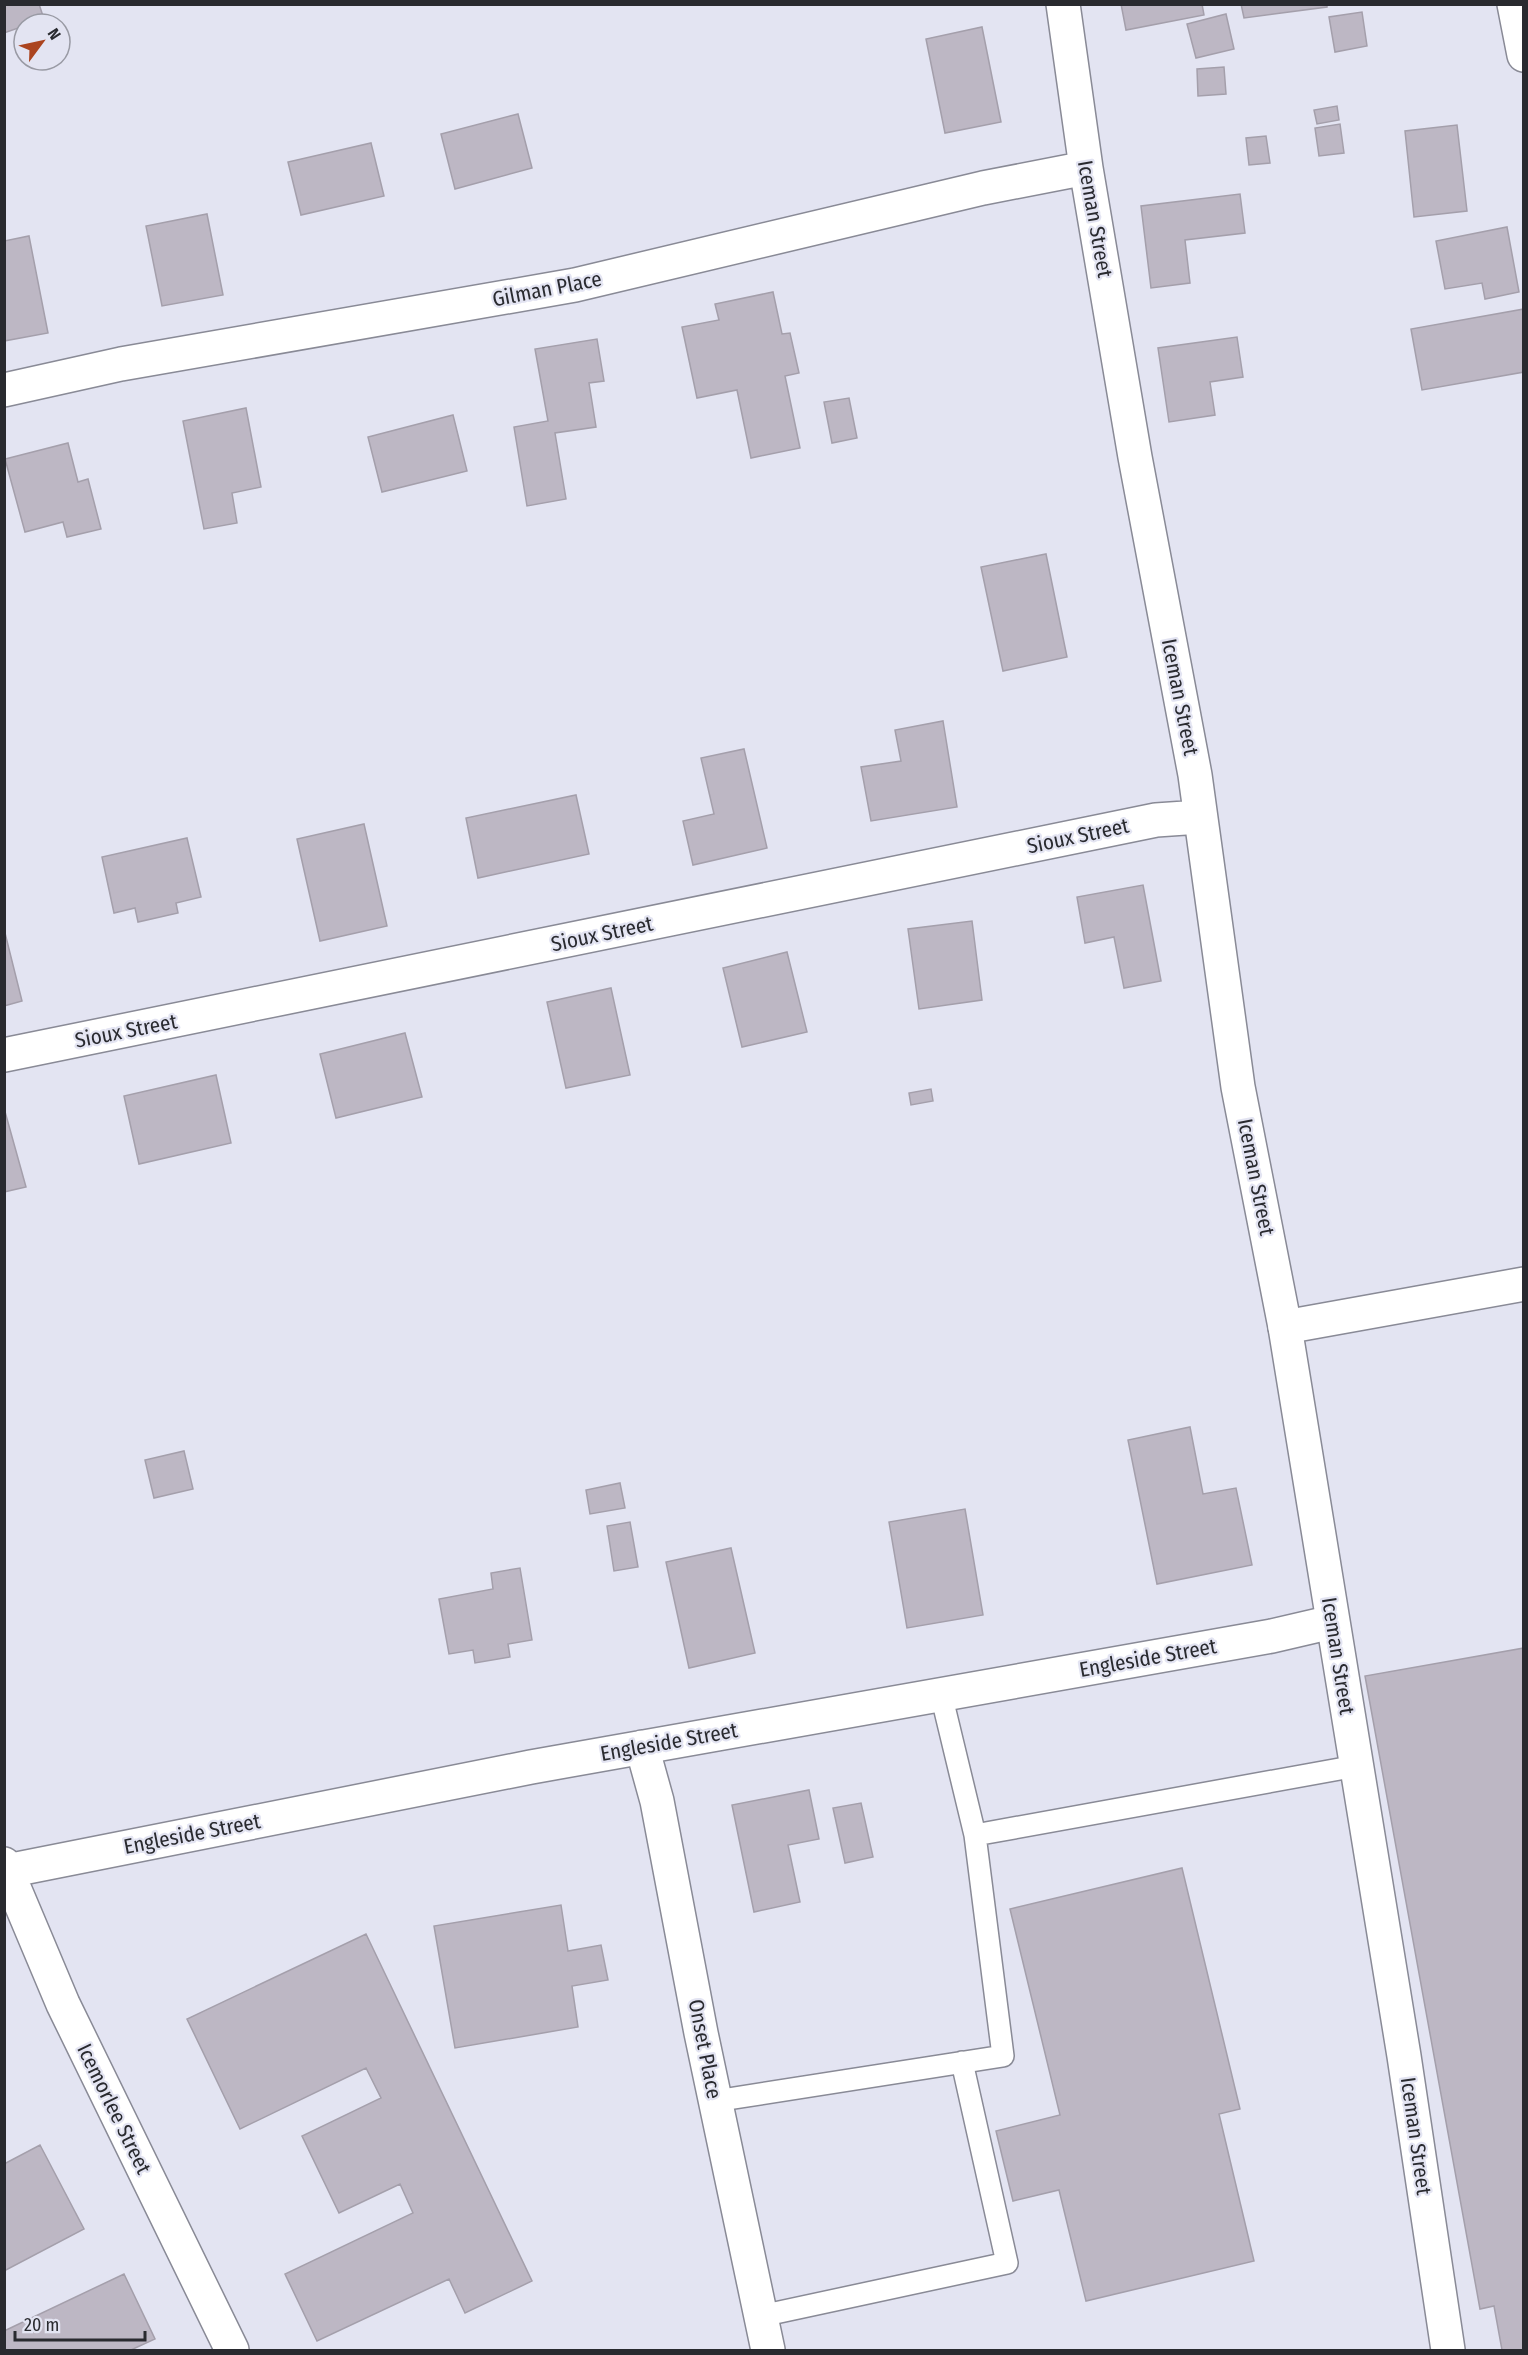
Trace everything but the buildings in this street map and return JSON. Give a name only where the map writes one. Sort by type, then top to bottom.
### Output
[{"type":"street","name":"Iceman Street","points":[[1063,4],[1086,168],[1200,817],[1238,1087],[1285,1327],[1448,2350]]},
{"type":"street","points":[[1514,4],[1524,55]]},
{"type":"street","name":"Gilman Place","points":[[4,390],[121,364],[575,285],[983,188],[1086,168]]},
{"type":"street","name":"Sioux Street","points":[[4,1055],[1156,819],[1200,817]]},
{"type":"street","points":[[1285,1327],[1524,1284]]},
{"type":"street","name":"Engleside Street","points":[[6,1868],[642,1747],[1272,1636],[1332,1622]]},
{"type":"street","name":"Onset Place","points":[[642,1747],[657,1801],[715,2101],[768,2350]]},
{"type":"street","name":"Icemorlee Street","points":[[6,1868],[63,2004],[231,2350]]},
{"type":"lane","points":[[715,2101],[1003,2056],[975,1835],[941,1694]]},
{"type":"lane","points":[[975,1835],[1356,1766]]},
{"type":"lane","points":[[761,2316],[1007,2263],[962,2062]]}]
